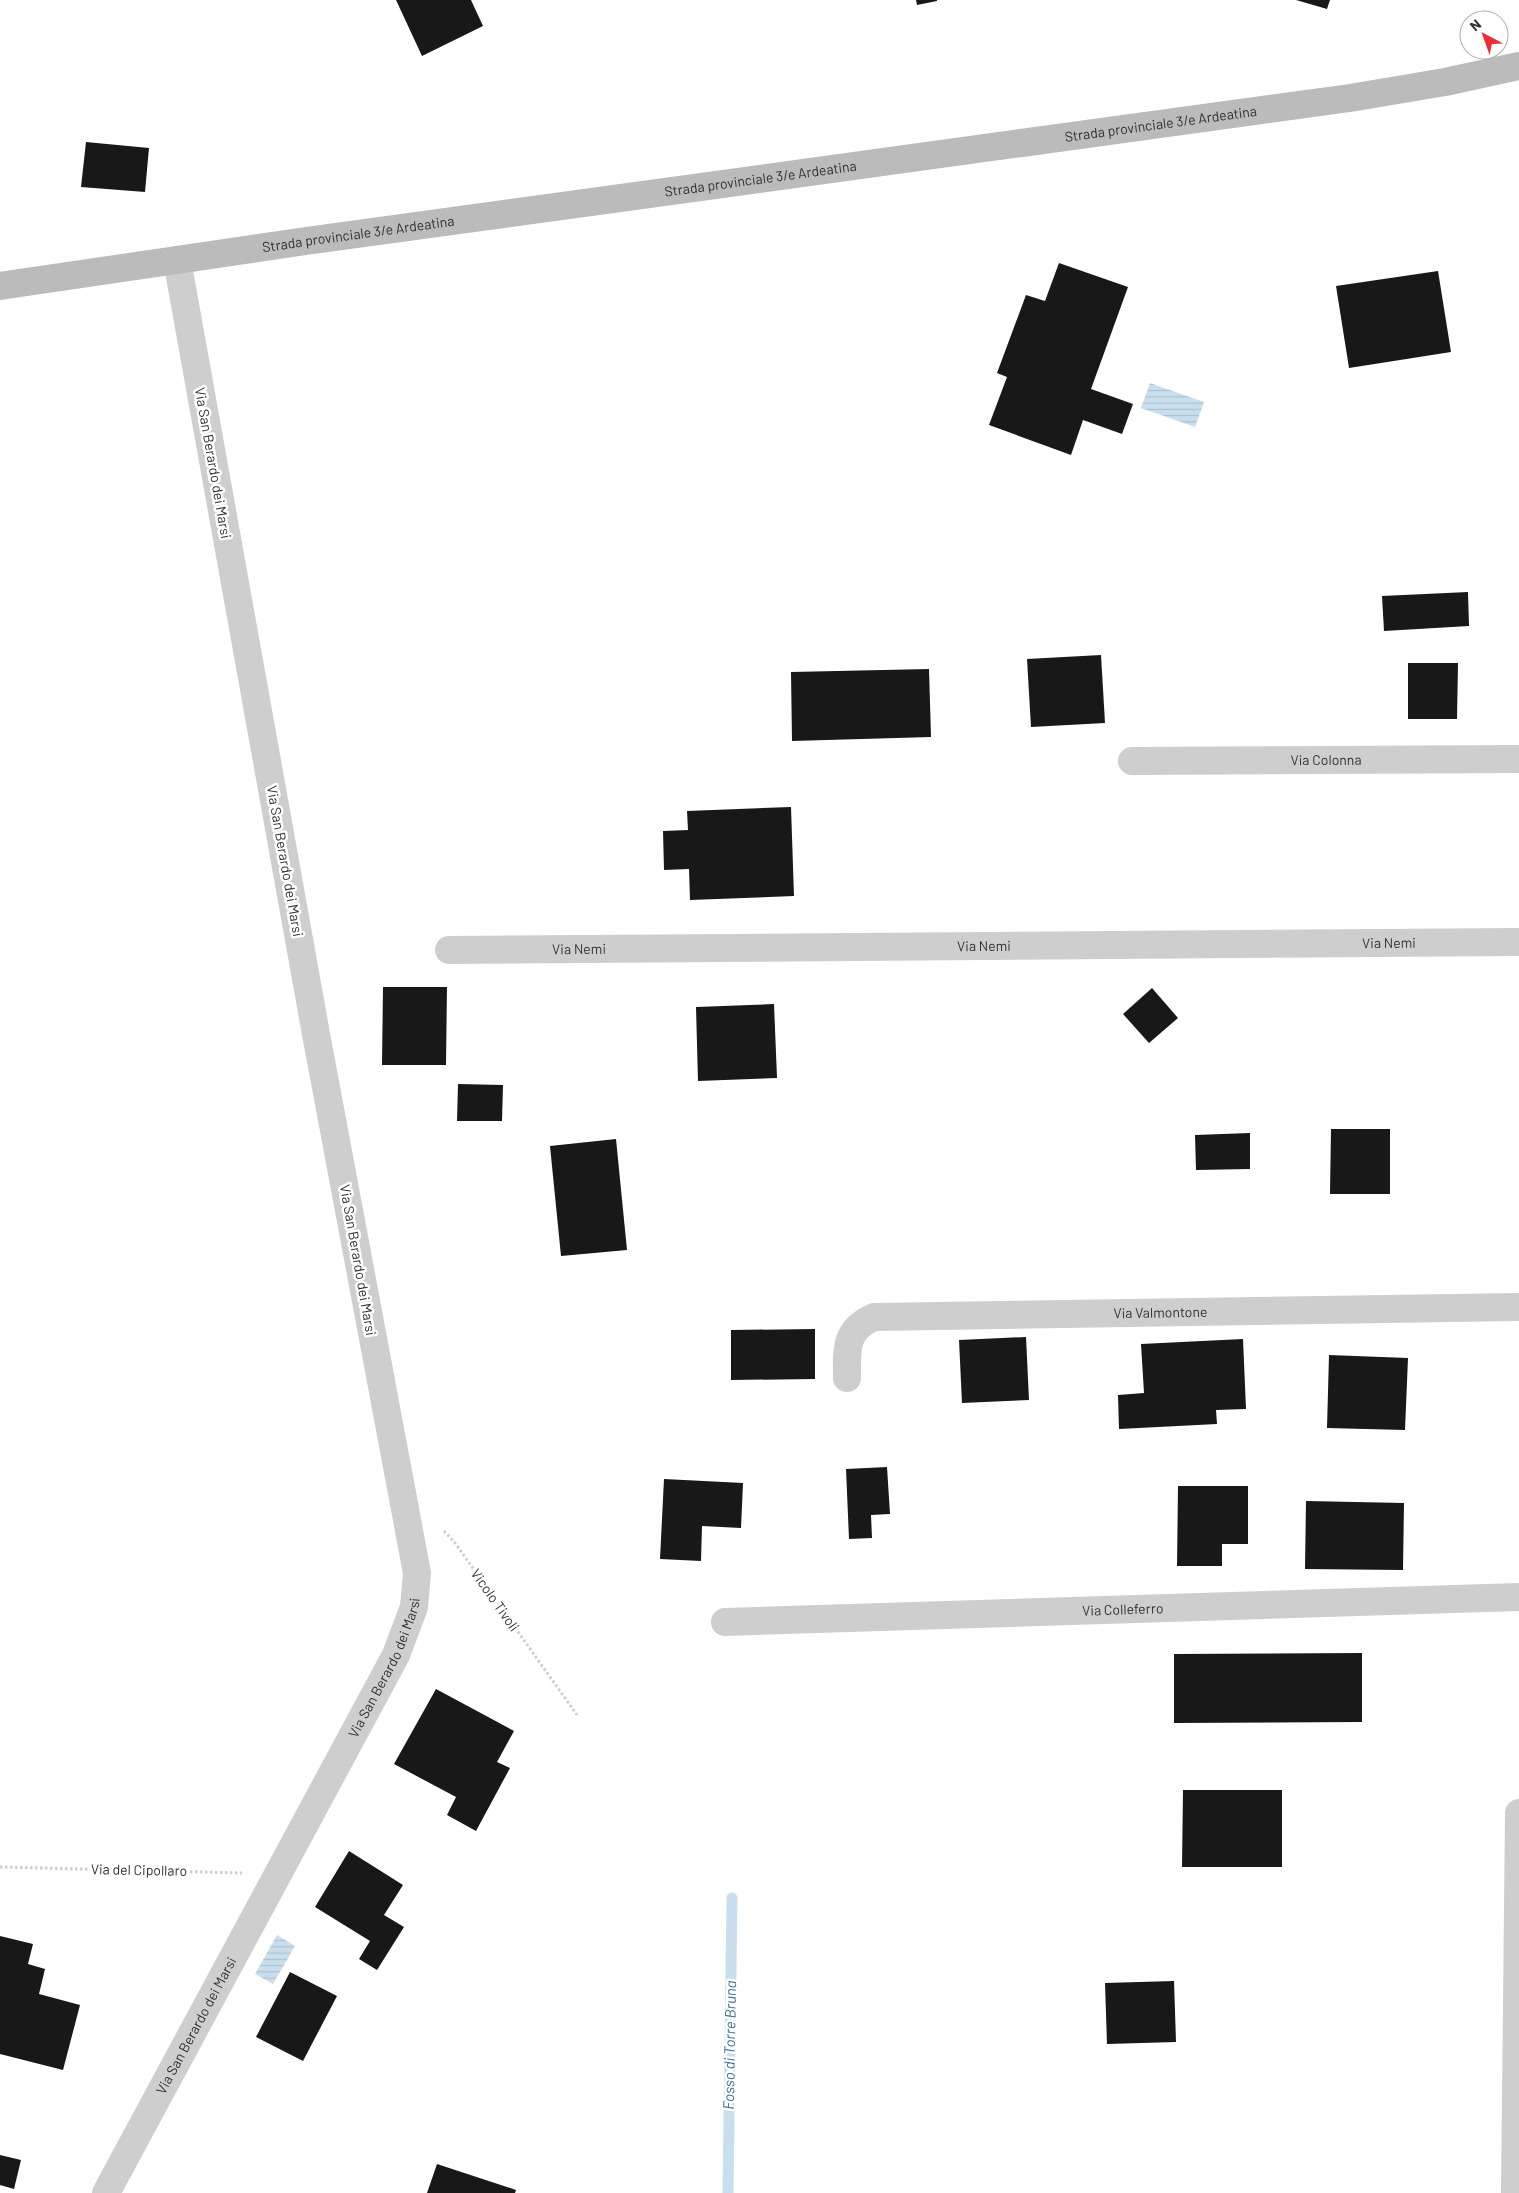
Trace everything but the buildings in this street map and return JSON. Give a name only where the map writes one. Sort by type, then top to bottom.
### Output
[{"type":"main road","name":"Strada provinciale 3/e Ardeatina","points":[[0,286],[1350,98],[1445,82],[1519,66]]},
{"type":"street","name":"Via San Berardo dei Marsi","points":[[106,2193],[396,1655],[409,1625],[414,1607],[417,1573],[401,1496],[318,1044],[177,260]]},
{"type":"street","name":"Via Colonna","points":[[1132,761],[1519,760]]},
{"type":"street","name":"Via Nemi","points":[[449,950],[1519,942]]},
{"type":"street","name":"Via Valmontone","points":[[847,1378],[849,1341],[858,1326],[874,1317],[1519,1307]]},
{"type":"street","name":"Via Colleferro","points":[[725,1622],[1519,1597]]},
{"type":"street","points":[[1515,2193],[1519,1813]]},
{"type":"path","name":"Vicolo Tivoli","points":[[401,1496],[438,1524],[455,1543],[577,1715]]},
{"type":"path","name":"Via del Cipollaro","points":[[0,1867],[278,1874]]},
{"type":"water","points":[[1150,383],[1204,402],[1195,427],[1141,408]]},
{"type":"water","points":[[277,1935],[295,1946],[273,1984],[255,1974]]},
{"type":"waterway","name":"Fosso di Torre Bruna","points":[[728,2193],[732,1898]]}]
